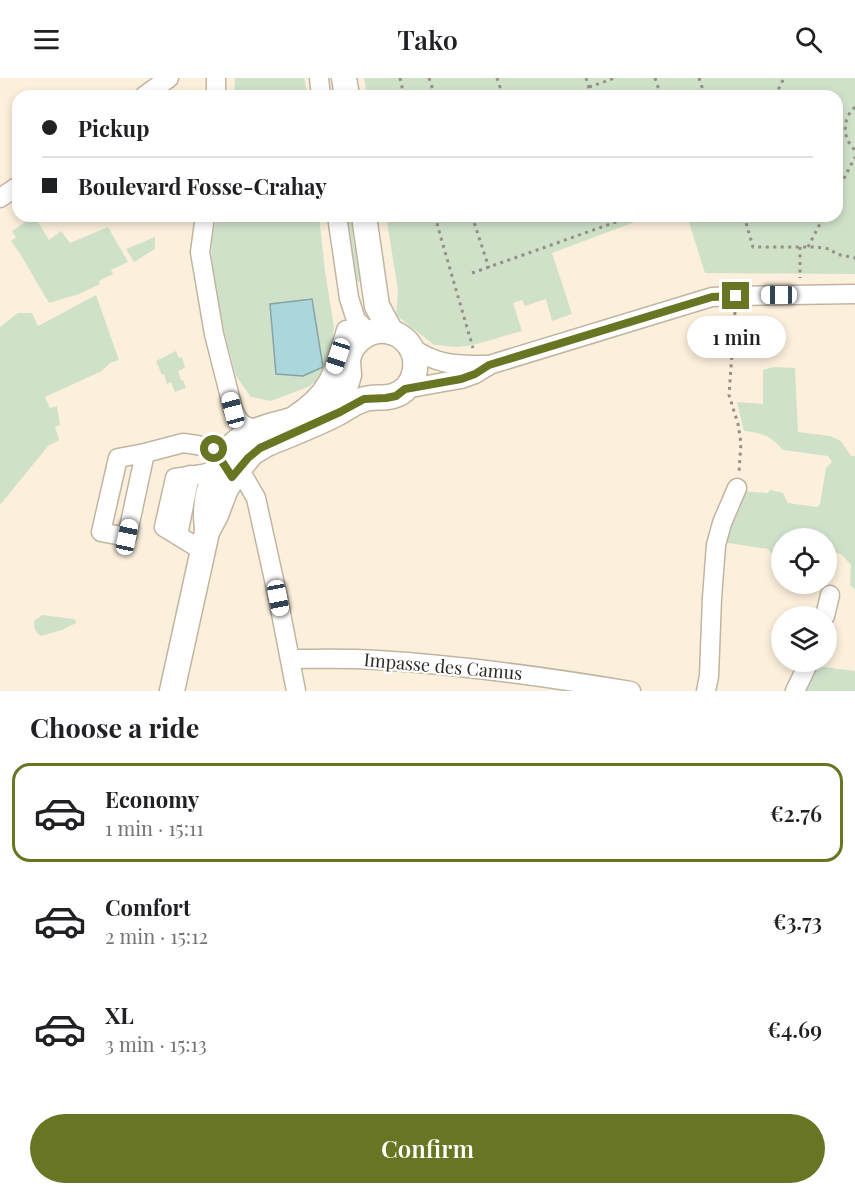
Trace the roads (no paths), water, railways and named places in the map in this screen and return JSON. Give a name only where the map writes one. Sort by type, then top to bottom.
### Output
[{"type":"main road","points":[[172,691],[205,541],[235,456],[285,422],[331,405],[342,393],[349,374],[348,359],[365,335],[377,306],[365,222]]},
{"type":"main road","points":[[235,456],[252,453],[364,399],[396,396],[405,389],[412,381],[416,371],[416,358],[411,347],[402,336],[365,335]]},
{"type":"main road","points":[[349,374],[356,387],[364,394],[375,398]]},
{"type":"street","points":[[153,90],[170,78]]},
{"type":"street","points":[[204,222],[200,252],[216,345],[237,420],[250,429],[235,456],[190,476],[178,535],[205,541]]},
{"type":"street","points":[[285,422],[324,390],[334,370],[365,335],[349,298],[339,222]]},
{"type":"street","points":[[405,389],[461,379],[489,365],[712,297],[855,294]]},
{"type":"street","points":[[411,347],[435,361],[489,365]]},
{"type":"street","points":[[145,453],[183,443],[235,456],[256,498],[296,691]]},
{"type":"street","points":[[706,691],[709,676],[716,545],[737,488]]},
{"type":"street","points":[[827,606],[830,595]]},
{"type":"street","name":"Impasse des Camus","points":[[290,659],[375,660],[443,665],[544,677],[631,691]]},
{"type":"street","points":[[795,691],[804,672]]},
{"type":"water","points":[[312,299],[323,367],[303,376],[276,374],[270,304]]}]
